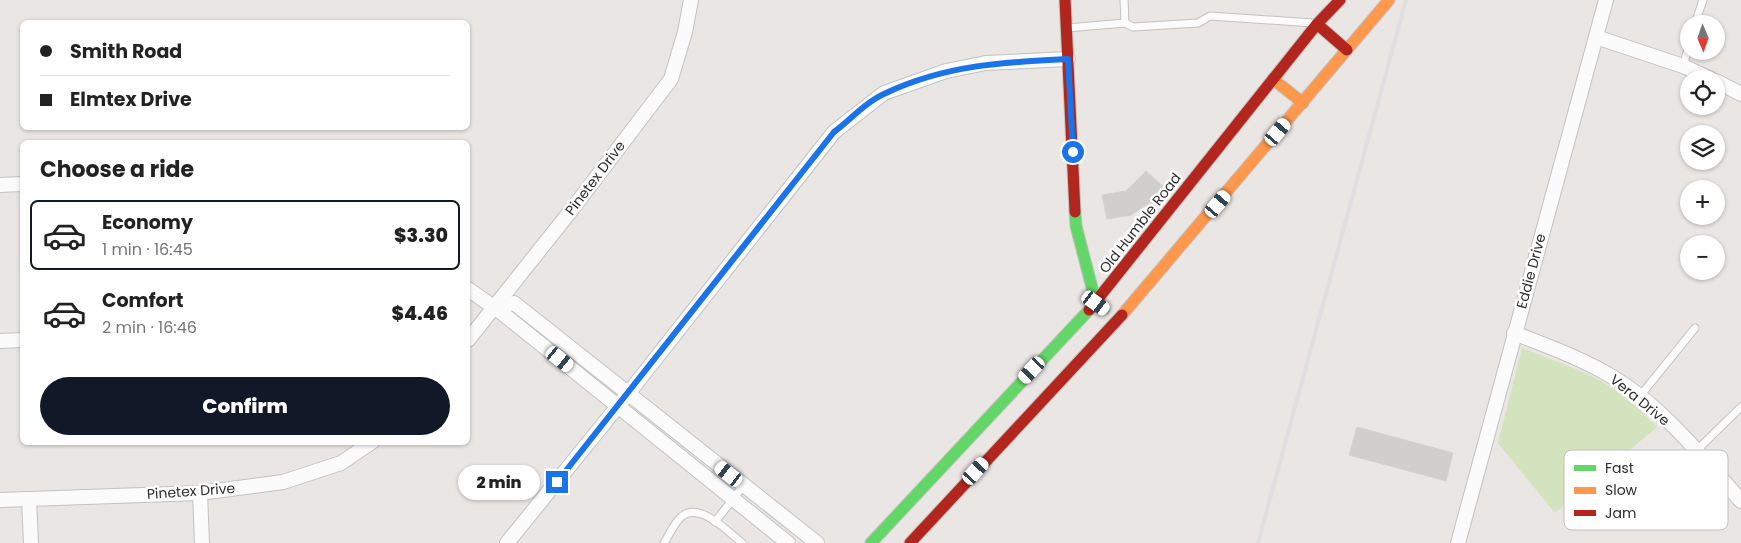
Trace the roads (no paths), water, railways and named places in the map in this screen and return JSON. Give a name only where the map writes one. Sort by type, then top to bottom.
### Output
[{"type":"main road","points":[[1065,0],[1076,226],[1096,303],[1118,319]]},
{"type":"main road","name":"Old Humble Road","points":[[910,543],[979,446],[1096,303],[1317,24],[1340,0]]},
{"type":"main road","name":"Old Humble Road","points":[[871,543],[1118,319],[1389,0]]},
{"type":"main road","points":[[1317,24],[1347,50]]},
{"type":"main road","points":[[1274,79],[1303,103]]},
{"type":"street","name":"Pinetex Drive","points":[[470,337],[672,79],[685,32],[691,0]]},
{"type":"street","name":"Eddie Drive","points":[[1458,543],[1606,0]]},
{"type":"street","points":[[1596,37],[1691,70]]},
{"type":"street","points":[[507,543],[623,400],[834,132],[884,93],[946,71],[986,63],[1068,59]]},
{"type":"street","points":[[1725,86],[1741,94]]},
{"type":"street","points":[[0,184],[20,184]]},
{"type":"street","points":[[470,291],[493,308],[514,303],[733,499],[788,543]]},
{"type":"street","name":"Vera Drive","points":[[1514,333],[1582,360],[1604,371],[1640,396],[1695,450]]},
{"type":"street","points":[[0,340],[20,340]]},
{"type":"street","points":[[623,400],[744,486],[817,543]]},
{"type":"street","name":"Pinetex Drive","points":[[0,500],[200,493],[282,482],[341,463],[368,445]]},
{"type":"street","name":"Vera Drive","points":[[1728,487],[1741,501]]},
{"type":"street","points":[[200,493],[202,543]]},
{"type":"street","points":[[29,499],[31,543]]},
{"type":"lane","points":[[1124,0],[1125,23]]},
{"type":"lane","points":[[1698,15],[1703,0]]},
{"type":"lane","points":[[1067,28],[1125,23],[1133,27],[1198,23],[1210,16],[1317,24]]},
{"type":"lane","points":[[1683,66],[1685,60]]},
{"type":"lane","points":[[1640,396],[1695,328]]},
{"type":"lane","points":[[1697,450],[1741,407]]},
{"type":"lane","points":[[715,522],[744,486]]},
{"type":"lane","points":[[664,543],[680,518],[690,512],[704,515],[742,543]]},
{"type":"railway","points":[[1258,543],[1406,0]]}]
